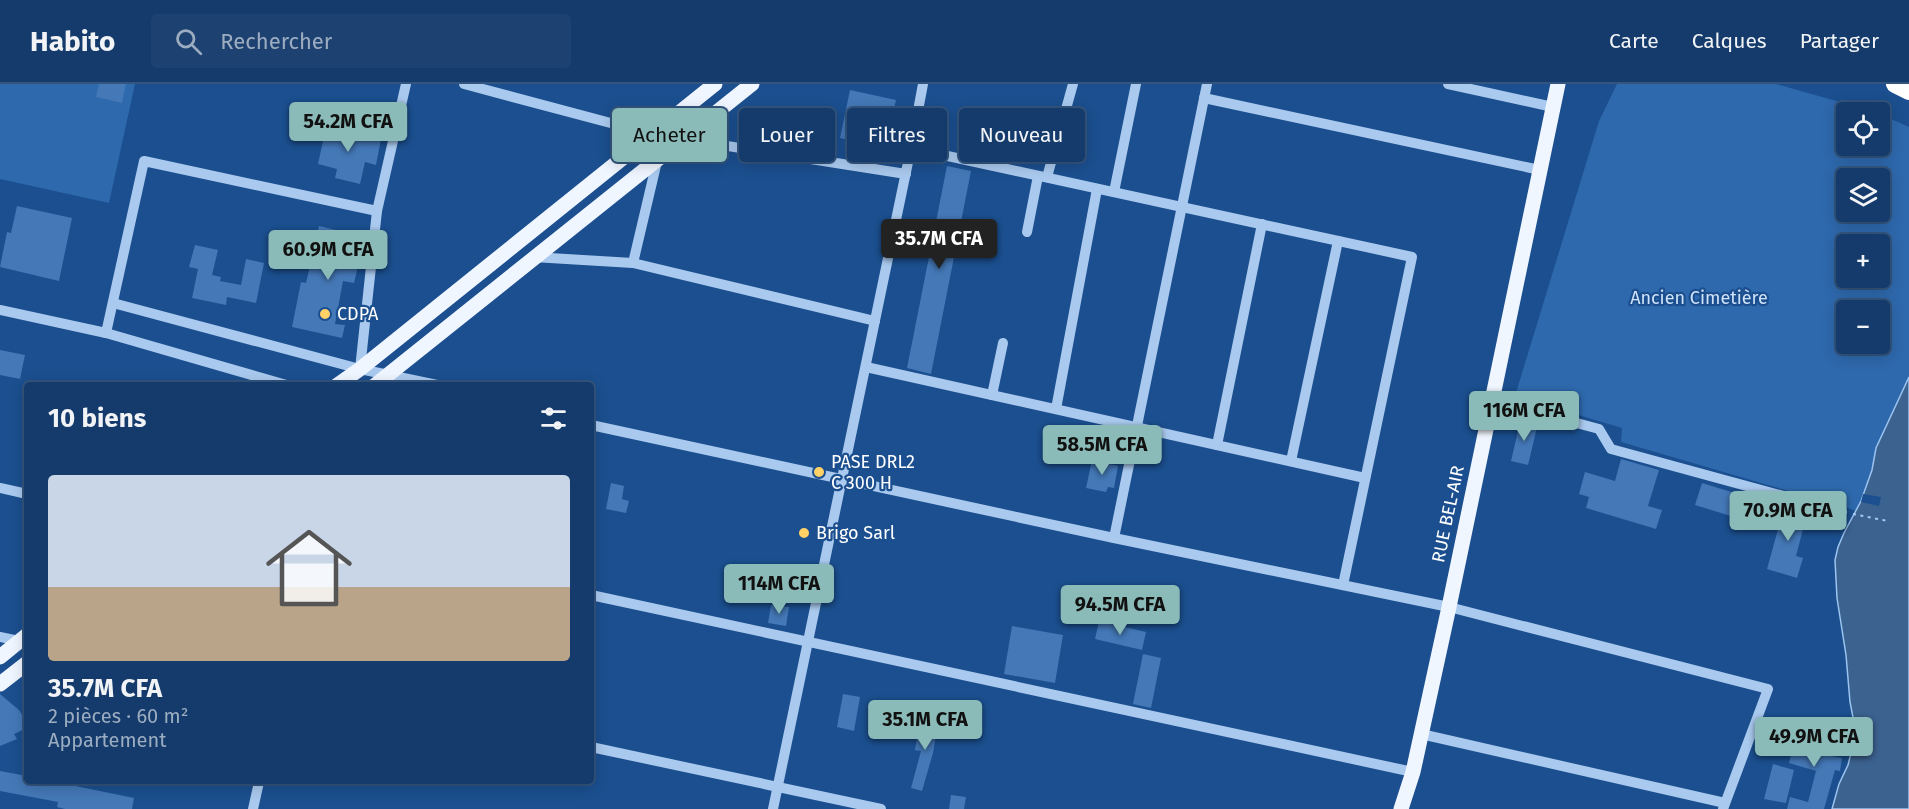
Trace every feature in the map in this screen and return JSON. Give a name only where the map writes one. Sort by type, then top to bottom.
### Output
[{"type":"highway","points":[[1895,84],[1909,91]]},
{"type":"main road","points":[[685,108],[715,84]]},
{"type":"main road","points":[[722,108],[752,84]]},
{"type":"main road","name":"RUE BEL-AIR","points":[[1401,809],[1413,772],[1449,607],[1558,84]]},
{"type":"main road","points":[[342,382],[617,162]]},
{"type":"main road","points":[[378,382],[652,162]]},
{"type":"main road","points":[[0,657],[23,638]]},
{"type":"main road","points":[[0,684],[24,665]]},
{"type":"street","points":[[360,369],[377,212],[406,84]]},
{"type":"street","points":[[464,84],[612,123]]},
{"type":"street","points":[[918,108],[923,84]]},
{"type":"street","points":[[1027,232],[1073,84]]},
{"type":"street","points":[[1114,192],[1136,84]]},
{"type":"street","points":[[1114,538],[1207,84]]},
{"type":"street","points":[[1448,84],[1553,107]]},
{"type":"street","points":[[1204,98],[1540,170]]},
{"type":"street","points":[[727,146],[906,174]]},
{"type":"street","points":[[947,156],[1412,257],[1343,585]]},
{"type":"street","points":[[106,333],[144,161],[377,212]]},
{"type":"street","points":[[633,262],[657,162]]},
{"type":"street","points":[[773,809],[908,162]]},
{"type":"street","points":[[1056,409],[1097,189]]},
{"type":"street","points":[[1217,445],[1262,224]]},
{"type":"street","points":[[1291,461],[1338,241]]},
{"type":"street","points":[[533,257],[633,262],[875,321]]},
{"type":"street","points":[[113,303],[360,369],[422,382]]},
{"type":"street","points":[[0,310],[106,333],[276,382]]},
{"type":"street","points":[[992,395],[1003,343]]},
{"type":"street","points":[[866,367],[1365,478]]},
{"type":"street","points":[[1491,400],[1599,429],[1611,449],[1842,512]]},
{"type":"street","points":[[594,426],[1114,538],[1449,607],[1768,689],[1724,806],[1421,734]]},
{"type":"street","points":[[0,488],[24,493]]},
{"type":"street","points":[[594,597],[1413,772]]},
{"type":"street","points":[[0,637],[23,638]]},
{"type":"street","points":[[594,748],[881,809]]},
{"type":"street","points":[[253,809],[259,784]]},
{"type":"path","points":[[1842,512],[1888,521]]},
{"type":"green space","points":[[0,84],[135,84],[109,203],[0,179]]},
{"type":"green space","name":"Ancien Cimetière","points":[[1617,84],[1776,84],[1840,102],[1836,102],[1836,156],[1890,156],[1890,118],[1909,127],[1909,377],[1876,448],[1872,470],[1857,511],[1621,442],[1622,428],[1515,396],[1599,121]]},
{"type":"shaded area","points":[[1909,377],[1909,809],[1832,809],[1839,784],[1848,765],[1856,733],[1837,598],[1835,560],[1844,533],[1861,501],[1872,470],[1876,448]]},
{"type":"pier","points":[[1863,494],[1881,497],[1879,506],[1861,502]]},
{"type":"building","points":[[99,84],[126,84],[122,103],[96,97]]},
{"type":"building","points":[[850,90],[896,100],[894,108],[847,108],[847,140],[840,138]]},
{"type":"building","points":[[326,127],[381,139],[376,165],[365,162],[360,184],[335,178],[337,169],[318,164]]},
{"type":"building","points":[[947,166],[971,171],[931,374],[907,368]]},
{"type":"building","points":[[17,206],[72,218],[59,281],[0,267],[7,232],[11,233]]},
{"type":"building","points":[[319,226],[365,237],[354,283],[343,281],[335,324],[345,325],[342,338],[292,327],[301,282],[306,283]]},
{"type":"building","points":[[195,245],[218,250],[212,275],[221,277],[220,281],[241,285],[246,259],[264,263],[256,303],[227,297],[226,305],[192,298],[198,269],[189,267]]},
{"type":"building","points":[[0,350],[25,355],[20,379],[0,375]]},
{"type":"building","points":[[1521,418],[1538,423],[1528,465],[1511,461]]},
{"type":"building","points":[[1621,459],[1659,470],[1648,506],[1662,510],[1656,529],[1586,508],[1589,497],[1579,494],[1585,472],[1615,481]]},
{"type":"building","points":[[1092,460],[1118,466],[1114,488],[1108,487],[1106,492],[1086,488]]},
{"type":"building","points":[[611,483],[624,486],[622,499],[629,501],[626,513],[606,509]]},
{"type":"building","points":[[1702,483],[1754,499],[1747,521],[1695,505]]},
{"type":"building","points":[[1785,504],[1808,510],[1796,556],[1803,558],[1797,578],[1767,569]]},
{"type":"building","points":[[771,605],[789,607],[786,626],[768,623]]},
{"type":"building","points":[[1099,621],[1146,632],[1142,650],[1095,639]]},
{"type":"building","points":[[1012,626],[1063,635],[1055,683],[1004,674]]},
{"type":"building","points":[[1143,654],[1161,658],[1151,708],[1133,704]]},
{"type":"building","points":[[0,694],[19,710],[24,718],[24,729],[14,734],[17,739],[0,746]]},
{"type":"building","points":[[843,694],[860,697],[854,731],[837,727]]},
{"type":"building","points":[[926,716],[939,718],[933,753],[922,791],[911,788],[921,751],[915,750],[918,731],[923,732]]},
{"type":"building","points":[[1798,728],[1826,735],[1821,754],[1842,758],[1840,771],[1835,770],[1824,809],[1787,809],[1790,797],[1808,802],[1816,771],[1789,763]]},
{"type":"building","points":[[1773,764],[1794,770],[1786,803],[1764,799]]},
{"type":"building","points":[[0,771],[24,775],[24,784],[66,784],[134,798],[132,809],[65,809],[57,807],[58,802],[0,791]]},
{"type":"building","points":[[951,795],[966,797],[964,809],[949,809]]},
{"type":"place","name":"CDPA","points":[[325,314]]},
{"type":"place","name":"PASE DRL2 C 300 H","points":[[819,472]]},
{"type":"place","name":"Brigo Sarl","points":[[804,533]]}]
